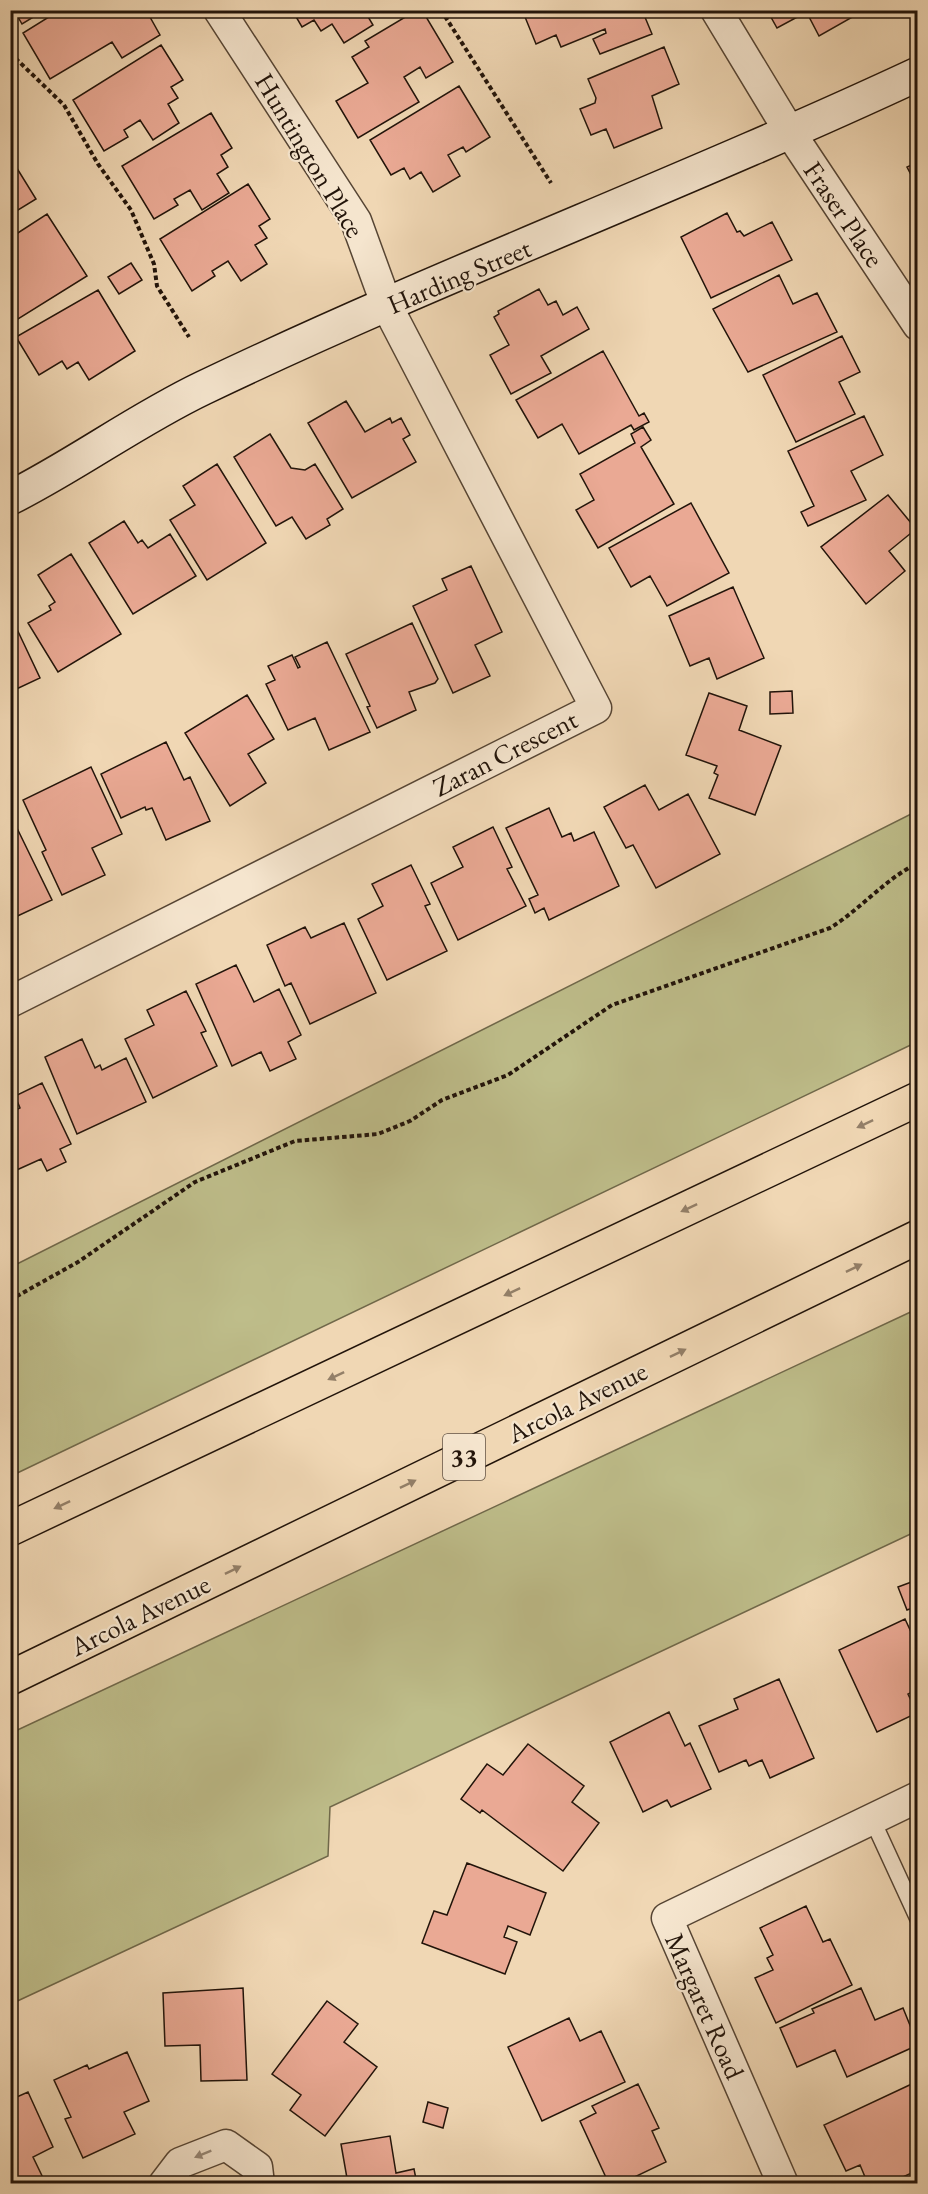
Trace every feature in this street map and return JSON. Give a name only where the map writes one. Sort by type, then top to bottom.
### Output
[{"type":"main road","points":[[10,1529],[918,1099]]},
{"type":"main road","name":"Arcola Avenue","points":[[10,1678],[918,1237]]},
{"type":"street","name":"Huntington Place","points":[[219,10],[356,221],[387,306]]},
{"type":"street","name":"Fraser Place","points":[[716,10],[791,134],[918,325]]},
{"type":"street","name":"Harding Street","points":[[14,488],[201,389],[387,306],[791,134],[918,74]]},
{"type":"street","name":"Zaran Crescent","points":[[10,1002],[596,708],[387,306]]},
{"type":"street","name":"Margaret Road","points":[[783,2184],[667,1918],[918,1797]]},
{"type":"street","points":[[164,2184],[180,2163],[226,2145],[257,2167],[259,2184]]},
{"type":"lane","points":[[872,1819],[918,1919]]},
{"type":"path","points":[[441,10],[551,183]]},
{"type":"path","points":[[10,53],[28,73],[64,105],[98,164],[131,210],[154,264],[157,286],[189,337]]},
{"type":"path","points":[[10,1300],[78,1262],[195,1182],[296,1141],[378,1134],[410,1121],[442,1100],[508,1075],[612,1005],[830,928],[850,916],[901,872],[918,863]]},
{"type":"shaded area","points":[[917,811],[917,1042],[11,1476],[11,1267]]},
{"type":"shaded area","points":[[917,1309],[917,1531],[330,1807],[328,1856],[11,2004],[11,1733]]},
{"type":"building","points":[[14,10],[45,10],[22,24]]},
{"type":"building","points":[[60,10],[103,10],[107,17],[117,10],[146,10],[160,35],[122,58],[112,42],[50,79],[23,33]]},
{"type":"building","points":[[292,10],[364,10],[373,25],[344,43],[332,24],[321,31],[314,20],[302,27]]},
{"type":"building","points":[[417,10],[422,10],[453,62],[426,78],[420,67],[404,77],[419,102],[358,138],[336,101],[368,83],[352,57],[369,47],[365,41]]},
{"type":"building","points":[[540,10],[642,10],[652,34],[600,54],[593,39],[606,33],[605,29],[561,47],[556,35],[536,44],[525,17]]},
{"type":"building","points":[[767,10],[853,10],[856,15],[819,36],[808,15],[803,17],[801,15],[777,28]]},
{"type":"building","points":[[161,45],[183,80],[171,87],[178,98],[168,104],[179,123],[153,140],[140,120],[124,130],[128,137],[104,151],[73,100]]},
{"type":"building","points":[[664,47],[679,84],[652,96],[662,128],[614,148],[606,129],[591,135],[580,109],[595,103],[596,98],[588,79]]},
{"type":"building","points":[[459,86],[490,137],[466,152],[463,147],[448,155],[460,176],[433,192],[421,172],[410,179],[404,168],[391,175],[370,140]]},
{"type":"building","points":[[211,113],[232,148],[221,155],[228,167],[217,174],[229,193],[202,210],[190,190],[174,199],[178,205],[154,219],[122,166]]},
{"type":"building","points":[[10,157],[36,199],[10,215]]},
{"type":"building","points":[[918,162],[918,188],[907,167]]},
{"type":"building","points":[[248,184],[270,219],[259,226],[267,238],[255,245],[267,264],[241,281],[228,261],[212,271],[215,276],[192,291],[160,239]]},
{"type":"building","points":[[727,213],[737,232],[740,231],[744,236],[772,222],[792,260],[711,298],[681,237]]},
{"type":"building","points":[[47,214],[87,276],[10,324],[10,264],[14,262],[10,257],[10,238]]},
{"type":"building","points":[[131,263],[142,280],[119,294],[108,277]]},
{"type":"building","points":[[779,275],[793,304],[817,293],[837,332],[748,372],[713,309]]},
{"type":"building","points":[[539,289],[548,305],[556,301],[563,315],[577,307],[589,329],[541,356],[551,373],[511,394],[490,355],[509,345],[494,317],[499,314],[498,311]]},
{"type":"building","points":[[98,290],[135,351],[89,380],[78,362],[67,369],[62,361],[39,375],[16,337]]},
{"type":"building","points":[[842,336],[860,372],[839,382],[855,414],[796,442],[763,375]]},
{"type":"building","points":[[603,351],[639,416],[644,413],[649,422],[634,430],[631,425],[579,454],[562,424],[538,438],[516,400]]},
{"type":"building","points":[[346,401],[365,432],[390,418],[392,423],[401,418],[410,435],[403,439],[416,462],[352,498],[308,423]]},
{"type":"building","points":[[864,416],[883,455],[851,471],[866,500],[808,526],[801,512],[814,506],[788,451]]},
{"type":"building","points":[[643,427],[651,440],[641,447],[674,504],[598,548],[576,510],[594,500],[580,474],[635,443],[631,434]]},
{"type":"building","points":[[270,434],[291,468],[305,470],[315,464],[343,509],[327,519],[330,525],[306,539],[292,517],[276,526],[234,457]]},
{"type":"building","points":[[217,464],[266,543],[207,580],[170,520],[195,505],[183,486]]},
{"type":"building","points":[[888,495],[916,529],[889,551],[905,571],[866,604],[821,547]]},
{"type":"building","points":[[691,503],[729,573],[667,606],[650,576],[631,587],[609,548]]},
{"type":"building","points":[[124,521],[138,543],[142,540],[148,548],[170,534],[196,576],[133,614],[89,543]]},
{"type":"building","points":[[71,554],[121,634],[58,672],[28,623],[51,610],[49,606],[55,602],[38,575]]},
{"type":"building","points":[[471,566],[502,632],[475,645],[490,676],[453,693],[413,606],[447,590],[442,579]]},
{"type":"building","points":[[733,587],[764,658],[717,679],[709,658],[690,666],[669,616]]},
{"type":"building","points":[[412,623],[438,679],[435,683],[409,692],[416,710],[377,728],[367,707],[370,706],[346,654]]},
{"type":"building","points":[[15,625],[40,678],[10,692],[10,627]]},
{"type":"building","points":[[327,642],[370,732],[329,750],[315,718],[288,730],[266,684],[275,680],[268,666],[292,655],[298,668],[300,667],[295,657]]},
{"type":"building","points":[[792,691],[793,713],[770,714],[770,692]]},
{"type":"building","points":[[709,693],[747,706],[739,730],[781,746],[755,815],[709,798],[718,775],[714,773],[717,766],[686,755]]},
{"type":"building","points":[[247,695],[274,739],[248,754],[266,783],[230,806],[185,733]]},
{"type":"building","points":[[166,742],[184,780],[190,777],[210,821],[166,840],[152,808],[146,810],[145,807],[121,818],[101,774]]},
{"type":"building","points":[[91,767],[122,834],[92,848],[105,875],[62,895],[42,852],[46,850],[23,800]]},
{"type":"building","points":[[645,785],[659,810],[688,794],[720,854],[656,888],[633,845],[626,848],[604,807]]},
{"type":"building","points":[[549,808],[562,837],[571,833],[574,841],[594,832],[619,886],[549,920],[544,908],[535,913],[529,899],[538,895],[506,828]]},
{"type":"building","points":[[14,822],[52,900],[11,919],[10,823]]},
{"type":"building","points":[[493,827],[512,867],[507,869],[526,906],[458,940],[431,883],[463,867],[453,847]]},
{"type":"building","points":[[411,865],[430,904],[425,906],[447,951],[387,980],[358,919],[383,906],[372,884]]},
{"type":"building","points":[[344,923],[376,993],[310,1024],[291,983],[285,986],[267,945],[305,927],[311,938]]},
{"type":"building","points":[[236,965],[254,1002],[279,989],[301,1035],[288,1042],[296,1059],[270,1071],[261,1052],[232,1066],[196,984]]},
{"type":"building","points":[[186,991],[206,1031],[201,1033],[217,1066],[153,1098],[125,1039],[154,1025],[147,1010]]},
{"type":"building","points":[[82,1039],[95,1068],[100,1065],[102,1070],[126,1058],[146,1102],[77,1134],[45,1057]]},
{"type":"building","points":[[42,1083],[71,1144],[60,1149],[66,1162],[47,1171],[41,1159],[10,1173],[10,1092],[18,1109],[20,1108],[15,1096]]},
{"type":"building","points":[[914,1581],[918,1606],[907,1610],[898,1587]]},
{"type":"building","points":[[905,1619],[918,1647],[918,1689],[908,1694],[917,1713],[877,1732],[839,1650]]},
{"type":"building","points":[[779,1679],[814,1758],[770,1778],[762,1760],[749,1766],[746,1760],[719,1772],[699,1726],[738,1709],[734,1699]]},
{"type":"building","points":[[669,1712],[685,1746],[690,1743],[711,1789],[671,1807],[667,1800],[643,1812],[610,1742]]},
{"type":"building","points":[[528,1744],[584,1786],[572,1802],[599,1823],[563,1871],[482,1810],[480,1813],[461,1799],[487,1764],[503,1775]]},
{"type":"building","points":[[467,1863],[546,1893],[530,1935],[508,1926],[504,1937],[517,1942],[505,1974],[422,1943],[434,1911],[447,1915]]},
{"type":"building","points":[[806,1906],[823,1942],[830,1939],[852,1985],[776,2023],[755,1978],[773,1970],[767,1958],[773,1955],[760,1928]]},
{"type":"building","points":[[243,1988],[247,2080],[201,2081],[200,2045],[165,2046],[163,1993]]},
{"type":"building","points":[[861,1988],[875,2020],[903,2008],[918,2045],[847,2077],[835,2050],[797,2067],[780,2028],[814,2013],[812,2009]]},
{"type":"building","points":[[327,2001],[358,2024],[344,2042],[377,2067],[325,2136],[290,2110],[301,2095],[272,2074]]},
{"type":"building","points":[[569,2018],[580,2041],[601,2031],[625,2082],[542,2121],[508,2047]]},
{"type":"building","points":[[127,2052],[149,2101],[124,2112],[135,2134],[83,2158],[65,2119],[71,2117],[54,2080],[87,2065],[89,2069]]},
{"type":"building","points":[[916,2082],[918,2170],[888,2184],[868,2184],[860,2165],[846,2171],[824,2125]]},
{"type":"building","points":[[638,2084],[659,2128],[652,2131],[666,2162],[620,2184],[609,2184],[580,2121],[596,2113],[592,2106]]},
{"type":"building","points":[[28,2092],[53,2147],[33,2157],[46,2184],[10,2184],[10,2100]]},
{"type":"building","points":[[428,2102],[448,2108],[443,2128],[423,2122]]},
{"type":"building","points":[[390,2136],[396,2173],[414,2169],[417,2184],[348,2184],[341,2144]]}]
